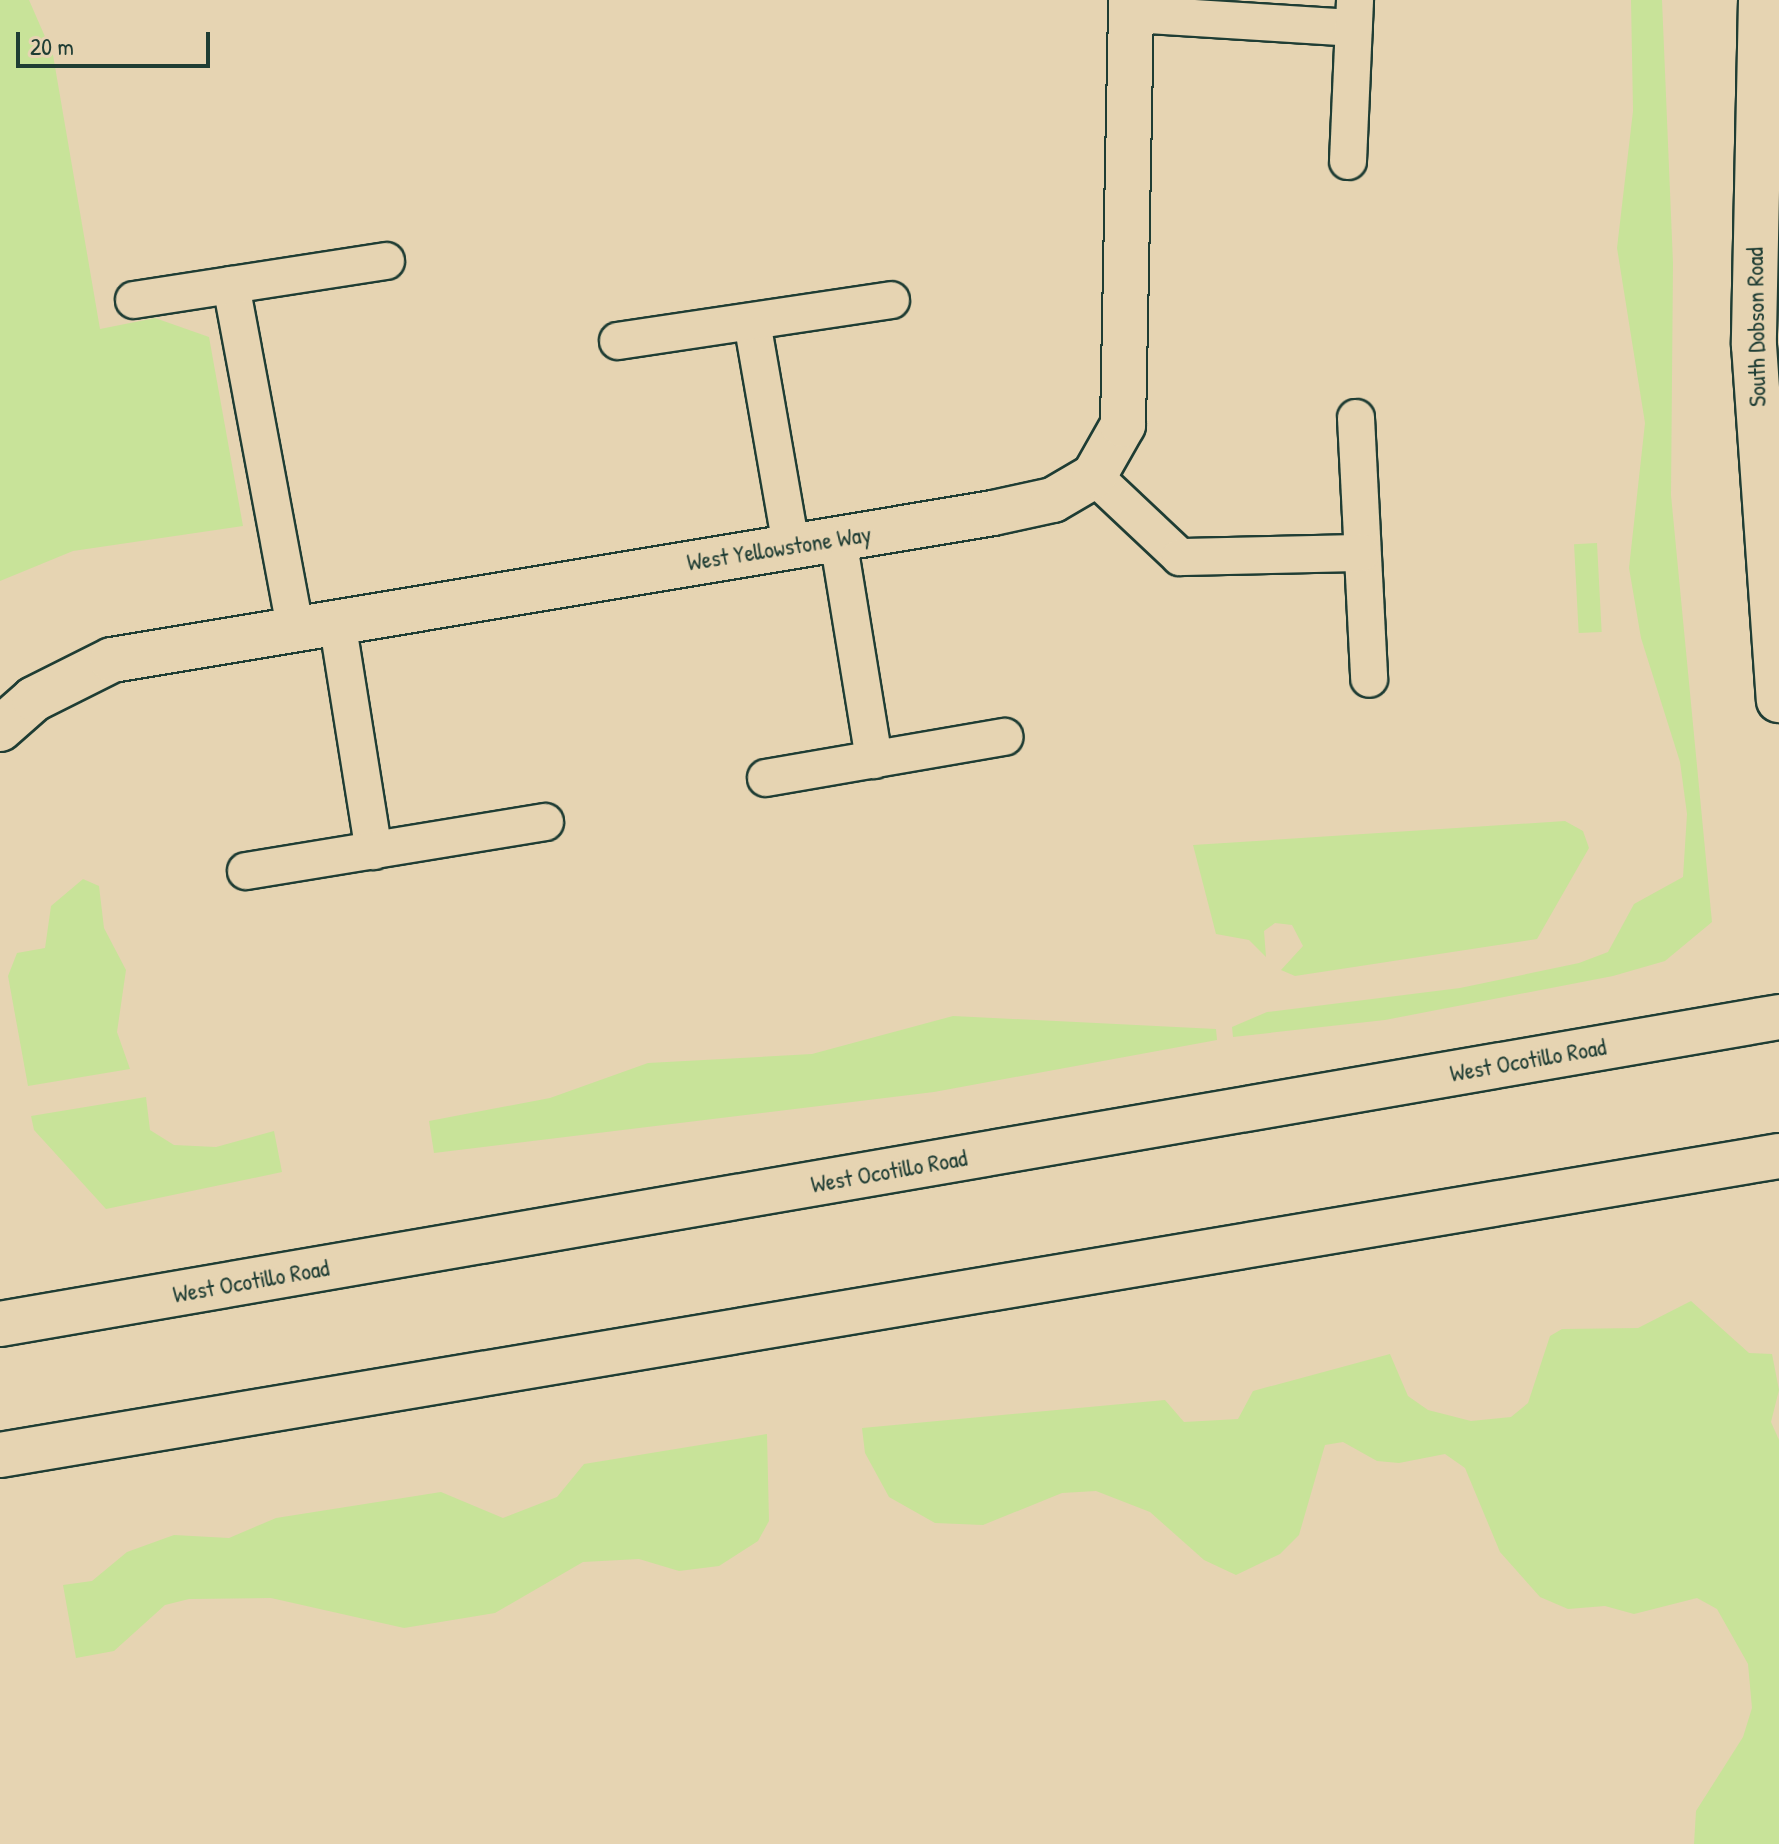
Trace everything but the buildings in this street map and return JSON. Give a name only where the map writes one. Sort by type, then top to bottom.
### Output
[{"type":"main road","name":"South Dobson Road","points":[[1761,0],[1754,345],[1779,700]]},
{"type":"main road","points":[[1094,476],[1123,425],[1131,7]]},
{"type":"main road","name":"West Yellowstone Way","points":[[0,729],[34,699],[112,660],[838,539],[1053,500],[1094,476]]},
{"type":"main road","name":"West Ocotillo Road","points":[[0,1324],[1779,1017]]},
{"type":"main road","points":[[0,1455],[1779,1156]]},
{"type":"lane","points":[[1131,7],[1354,14],[1348,161]]},
{"type":"lane","points":[[134,300],[386,261]]},
{"type":"lane","points":[[231,285],[295,628]]},
{"type":"lane","points":[[618,341],[891,300]]},
{"type":"lane","points":[[752,322],[791,546]]},
{"type":"lane","points":[[1356,418],[1369,679]]},
{"type":"lane","points":[[1094,476],[1180,557],[1361,553]]},
{"type":"lane","points":[[838,539],[874,760]]},
{"type":"lane","points":[[337,621],[374,851]]},
{"type":"lane","points":[[766,778],[1004,737]]},
{"type":"lane","points":[[246,871],[545,822]]},
{"type":"green space","points":[[0,0],[29,0],[53,55],[100,329],[155,318],[209,337],[243,526],[73,551],[0,581]]},
{"type":"green space","points":[[1631,0],[1662,0],[1673,263],[1671,495],[1712,922],[1665,961],[1613,976],[1385,1020],[1233,1037],[1232,1027],[1267,1012],[1460,988],[1579,963],[1608,952],[1634,904],[1683,877],[1687,814],[1680,762],[1641,638],[1629,568],[1645,423],[1617,248],[1633,111]]},
{"type":"green space","points":[[1597,543],[1602,632],[1579,633],[1574,544]]},
{"type":"green space","points":[[1565,821],[1583,831],[1589,848],[1537,939],[1295,976],[1281,970],[1303,946],[1292,925],[1275,923],[1264,931],[1266,957],[1249,940],[1216,934],[1193,845]]},
{"type":"green space","points":[[83,879],[99,886],[104,928],[126,970],[117,1032],[130,1069],[28,1086],[8,976],[17,953],[45,948],[51,906]]},
{"type":"green space","points":[[953,1016],[1216,1029],[1217,1040],[934,1092],[434,1153],[429,1121],[550,1098],[648,1063],[812,1054]]},
{"type":"green space","points":[[146,1097],[150,1130],[174,1145],[216,1147],[274,1131],[282,1172],[106,1209],[34,1130],[31,1116]]},
{"type":"green space","points":[[1691,1301],[1749,1353],[1772,1354],[1779,1390],[1771,1422],[1779,1440],[1779,1844],[1694,1844],[1696,1811],[1743,1737],[1752,1708],[1748,1664],[1717,1609],[1697,1598],[1634,1614],[1605,1606],[1568,1609],[1540,1597],[1500,1552],[1465,1468],[1445,1454],[1399,1463],[1377,1461],[1343,1442],[1325,1445],[1299,1535],[1280,1554],[1236,1575],[1204,1560],[1150,1512],[1096,1491],[1062,1493],[983,1525],[935,1523],[889,1497],[865,1453],[862,1428],[1165,1400],[1184,1422],[1238,1419],[1253,1391],[1390,1354],[1408,1396],[1428,1410],[1471,1421],[1511,1417],[1528,1403],[1550,1336],[1562,1329],[1638,1328]]},
{"type":"green space","points":[[767,1434],[769,1521],[758,1541],[719,1566],[679,1571],[639,1559],[583,1562],[495,1613],[404,1628],[271,1598],[189,1599],[165,1605],[114,1651],[76,1658],[63,1585],[92,1581],[127,1552],[174,1535],[229,1538],[276,1518],[441,1492],[503,1518],[557,1497],[584,1464]]}]
